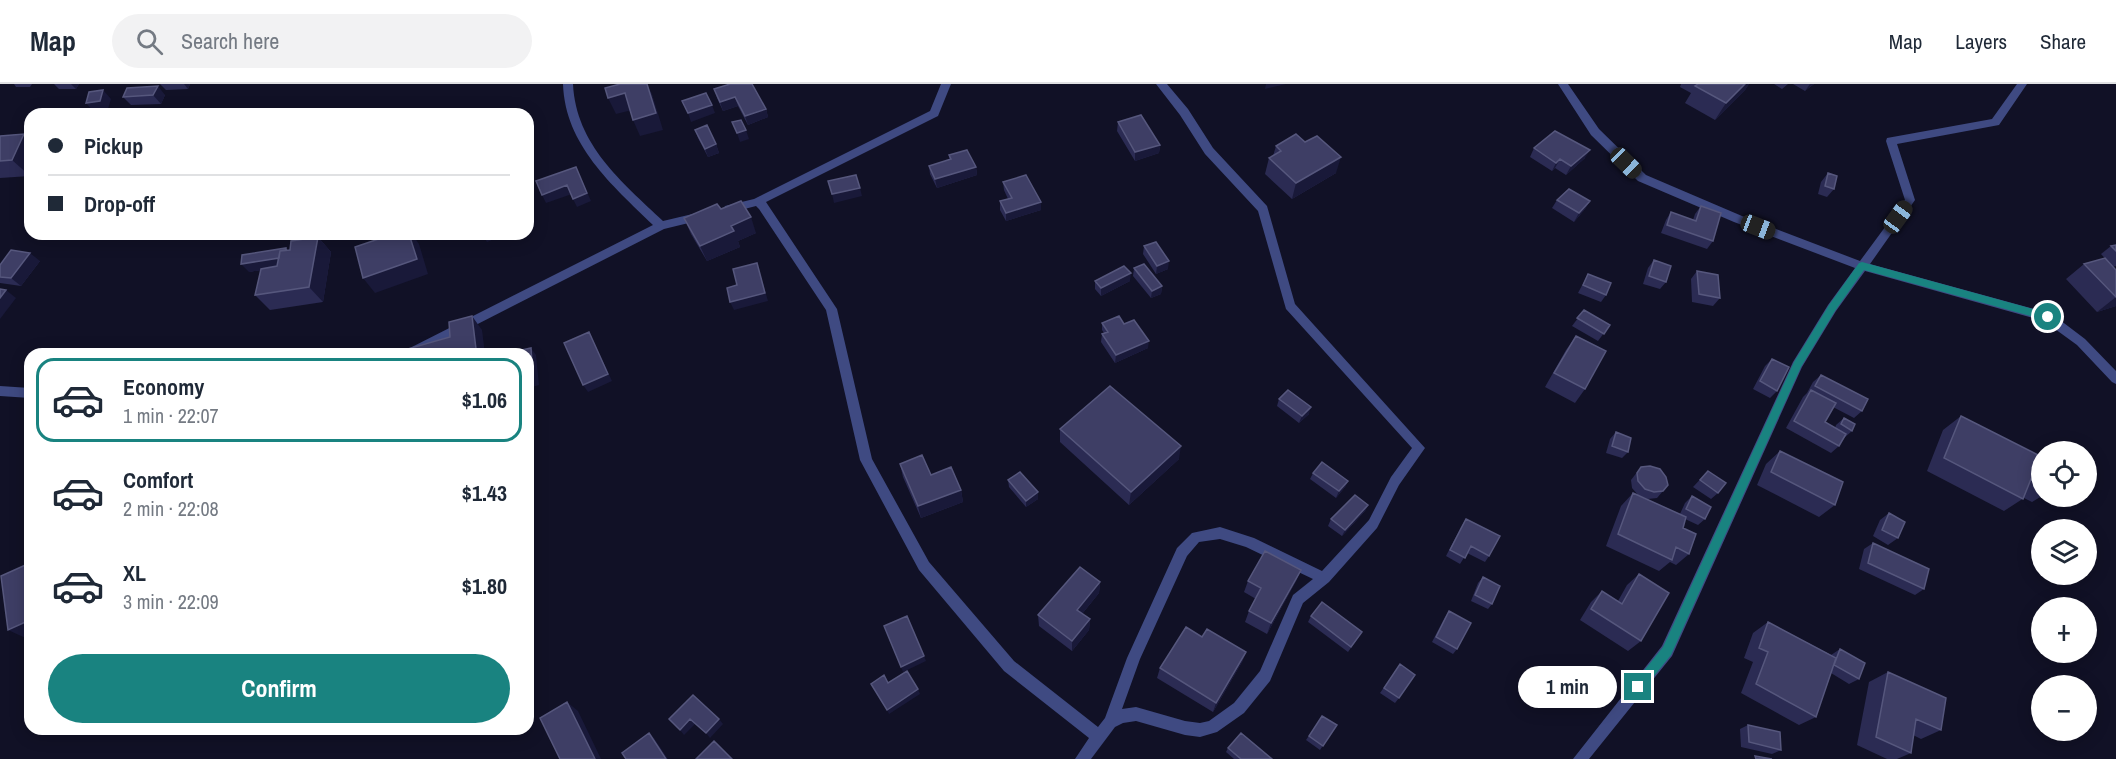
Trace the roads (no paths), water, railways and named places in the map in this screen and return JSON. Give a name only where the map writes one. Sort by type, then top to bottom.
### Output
[{"type":"street","points":[[568,84],[570,111],[585,141],[615,182],[661,225]]},
{"type":"street","points":[[420,348],[661,225],[757,202],[934,113],[946,84]]},
{"type":"street","points":[[1110,722],[1121,716],[1136,714],[1200,730],[1212,727],[1239,708],[1264,676],[1298,599],[1324,578],[1373,524],[1395,481],[1419,448],[1290,306],[1263,209],[1209,151],[1184,112],[1161,84]]},
{"type":"street","points":[[1563,84],[1595,132],[1642,178],[1738,219],[1862,266],[2048,317],[2081,342],[2116,379]]},
{"type":"street","points":[[1580,759],[1667,651],[1797,365],[1832,308],[1910,200],[1891,141],[1995,122],[2022,84]]},
{"type":"street","points":[[757,202],[763,206],[831,309],[866,460],[924,566],[1009,666],[1098,736]]},
{"type":"street","points":[[0,391],[24,393]]},
{"type":"street","points":[[1082,759],[1110,722],[1134,658],[1182,552],[1196,537],[1220,533],[1249,542],[1324,578]]}]
